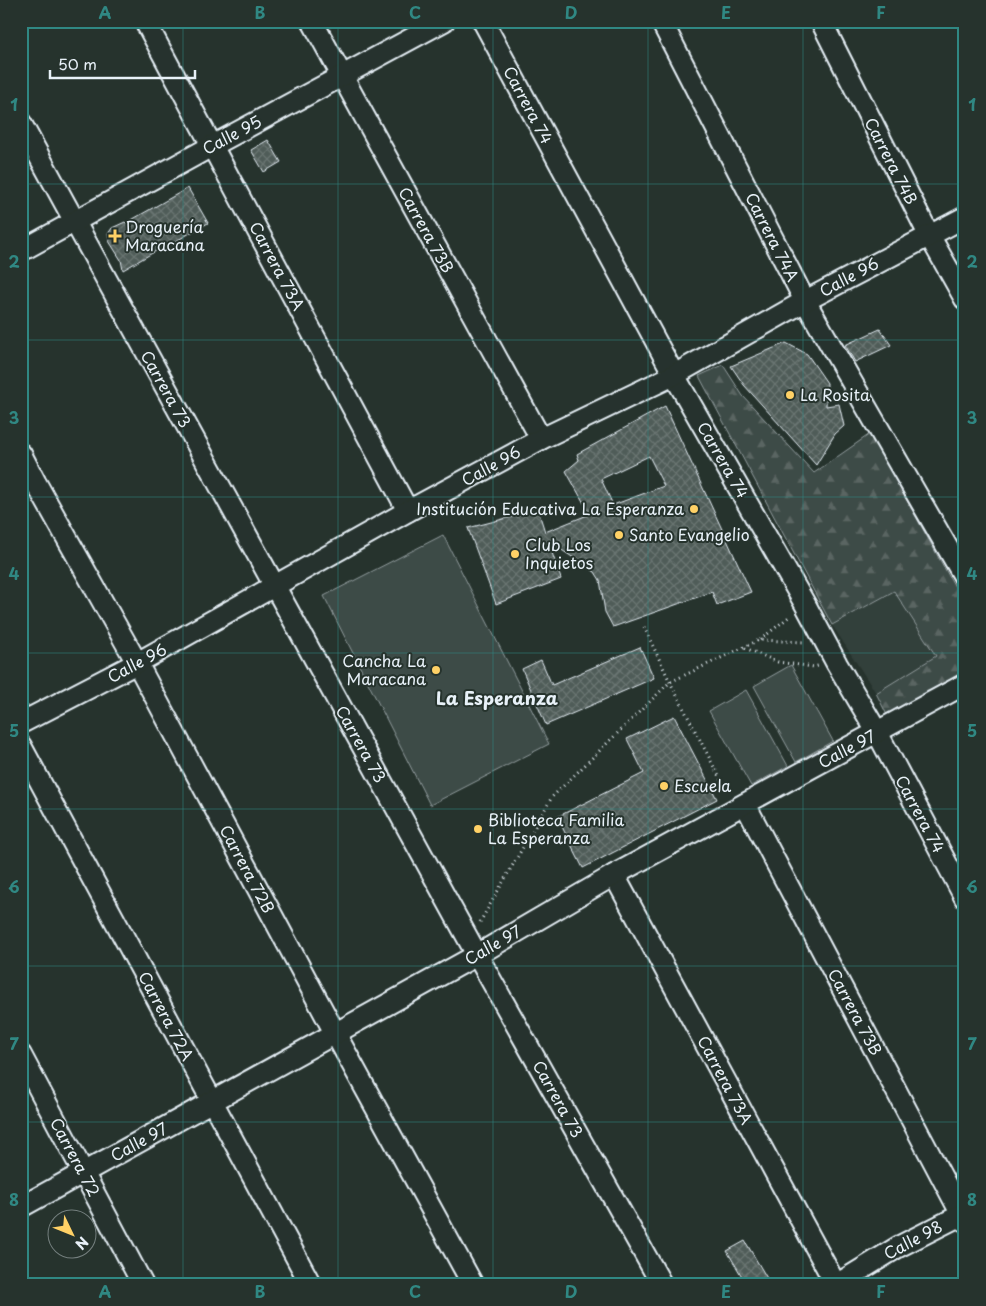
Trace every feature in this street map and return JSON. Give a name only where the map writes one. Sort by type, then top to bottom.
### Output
[{"type":"street","name":"Carrera 73A","points":[[145,21],[408,512]]},
{"type":"street","name":"Carrera 73B","points":[[312,21],[541,439]]},
{"type":"street","name":"Calle 95","points":[[21,251],[444,21]]},
{"type":"street","name":"Carrera 74","points":[[483,21],[674,375],[877,732],[965,898]]},
{"type":"street","name":"Carrera 74A","points":[[661,21],[805,301],[965,578]]},
{"type":"street","name":"Carrera 74B","points":[[821,21],[928,235],[965,299]]},
{"type":"street","name":"Carrera 73","points":[[21,123],[274,587],[662,1285]]},
{"type":"street","name":"Calle 96","points":[[21,723],[137,664],[541,439],[674,375],[805,301],[965,217]]},
{"type":"street","name":"Carrera 72B","points":[[21,454],[137,664],[473,1285]]},
{"type":"street","name":"Calle 97","points":[[21,1207],[335,1033],[474,949],[965,684]]},
{"type":"street","name":"Carrera 72A","points":[[21,746],[311,1285]]},
{"type":"street","name":"Carrera 73B","points":[[740,806],[964,1216]]},
{"type":"street","name":"Carrera 73A","points":[[614,875],[836,1285]]},
{"type":"street","name":"Carrera 72","points":[[21,1055],[143,1285]]},
{"type":"street","name":"Calle 98","points":[[836,1285],[898,1247],[964,1216]]},
{"type":"path","points":[[474,949],[482,916],[552,797],[670,682],[759,640],[805,604]]},
{"type":"path","points":[[644,627],[670,682],[740,806]]},
{"type":"path","points":[[759,640],[826,643]]},
{"type":"path","points":[[745,647],[778,662],[814,667],[837,664]]},
{"type":"shaded area","points":[[894,591],[936,656],[876,693],[832,625]]},
{"type":"green space","points":[[723,365],[743,396],[814,473],[870,434],[965,605],[965,674],[888,717],[876,693],[936,656],[894,591],[832,625],[699,376]]},
{"type":"green space","name":"Cancha La Maracana","points":[[443,535],[549,744],[430,805],[324,596]]},
{"type":"green space","points":[[791,665],[833,741],[796,762],[754,686]]},
{"type":"green space","points":[[746,690],[788,766],[751,786],[709,711]]},
{"type":"building","points":[[268,140],[281,162],[264,172],[251,150]]},
{"type":"building","points":[[188,188],[208,223],[123,270],[121,260],[109,241],[108,234],[112,228],[126,223]]},
{"type":"building","points":[[880,329],[891,345],[855,362],[845,345]]},
{"type":"building","name":"La Rosita","points":[[786,343],[807,354],[827,383],[826,406],[839,404],[844,426],[835,434],[816,465],[744,385],[731,366]]},
{"type":"building","points":[[665,406],[751,592],[717,605],[712,592],[613,627],[605,612],[600,580],[595,572],[548,541],[561,579],[496,604],[468,528],[538,510],[545,532],[590,514],[566,471],[579,460],[577,454]],"holes":[[[649,456],[664,486],[613,505],[601,479]]]},
{"type":"building","points":[[640,647],[654,678],[546,725],[522,669],[541,660],[552,685]]},
{"type":"building","name":"Escuela","points":[[674,716],[717,799],[583,868],[557,817],[644,773],[627,739]]},
{"type":"building","points":[[745,1241],[771,1285],[747,1285],[727,1251]]},
{"type":"place","name":"Droguería Maracana","points":[[115,236]]},
{"type":"place","name":"La Rosita","points":[[790,395]]},
{"type":"place","name":"Institución Educativa La Esperanza","points":[[694,509]]},
{"type":"place","name":"Santo Evangelio","points":[[619,535]]},
{"type":"place","name":"Club Los Inquietos","points":[[515,554]]},
{"type":"place","name":"Cancha La Maracana","points":[[436,670]]},
{"type":"place","name":"Escuela","points":[[664,786]]},
{"type":"place","name":"Biblioteca Familia La Esperanza","points":[[478,829]]},
{"type":"district","name":"La Esperanza","points":[[497,699]]}]
